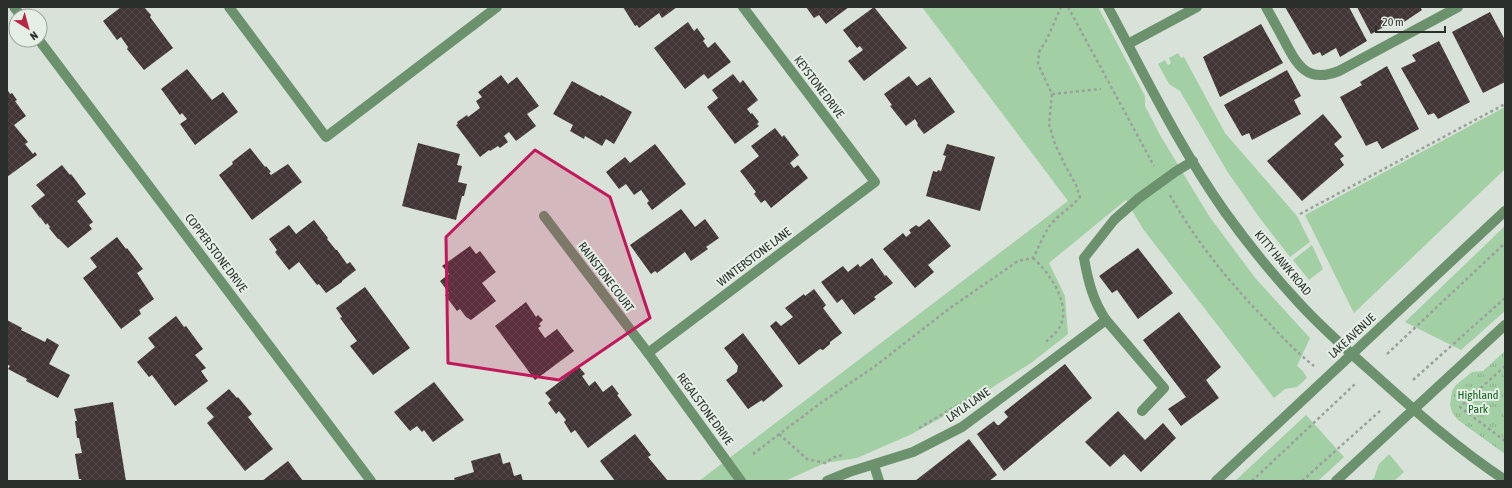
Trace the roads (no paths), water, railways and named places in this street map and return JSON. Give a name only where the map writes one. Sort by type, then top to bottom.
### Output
[{"type":"street","points":[[229,7],[326,137],[498,7]]},
{"type":"street","name":"KEYSTONE DRIVE","points":[[743,7],[875,182]]},
{"type":"street","name":"KITTY HAWK ROAD","points":[[1108,7],[1174,131],[1224,210],[1272,273],[1301,305],[1413,410],[1458,446],[1505,480]]},
{"type":"street","points":[[1128,44],[1197,7]]},
{"type":"street","points":[[1266,7],[1296,62],[1306,71],[1322,76],[1331,75],[1339,71],[1458,7]]},
{"type":"street","name":"COPPER STONE DRIVE","points":[[45,48],[371,481]]},
{"type":"street","points":[[1142,411],[1164,388],[1106,320],[1098,308],[1089,286],[1084,258],[1114,220],[1174,172],[1193,161]]},
{"type":"street","name":"WINTERSTONE LANE","points":[[648,353],[875,182]]},
{"type":"street","name":"LAKE AVENUE","points":[[1216,481],[1505,211]]},
{"type":"street","name":"RAINSTONE COURT","points":[[544,216],[648,353]]},
{"type":"street","name":"LAYLA LANE","points":[[828,481],[849,472],[913,452],[962,427],[1106,320]]},
{"type":"street","points":[[1336,481],[1505,325]]},
{"type":"street","name":"REGALSTONE DRIVE","points":[[648,353],[741,481]]},
{"type":"street","points":[[874,465],[879,481]]},
{"type":"park label","name":"Highland Park","points":[[1478,402]]}]
